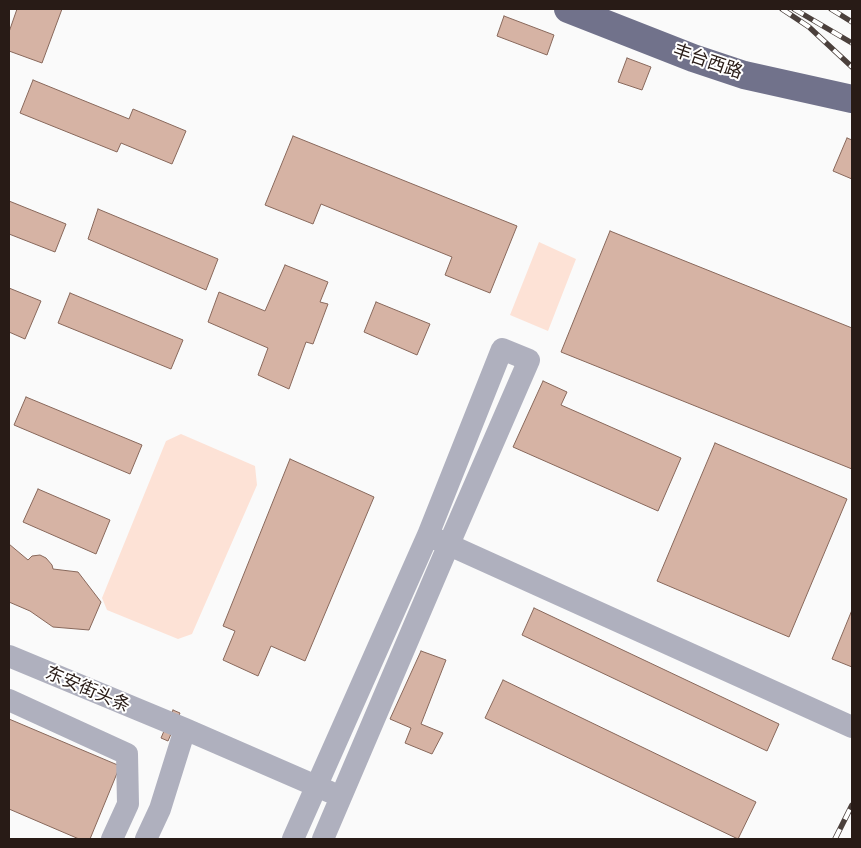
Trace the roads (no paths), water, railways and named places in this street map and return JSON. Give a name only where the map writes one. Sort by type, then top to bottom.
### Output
[{"type":"main road","name":"丰台西路","points":[[568,9],[693,58],[736,72],[852,100]]},
{"type":"street","points":[[293,839],[428,535],[502,349],[529,360],[323,839]]},
{"type":"street","points":[[428,535],[852,727]]},
{"type":"street","name":"东安街头条","points":[[10,661],[176,725],[341,797]]},
{"type":"street","points":[[9,700],[128,754],[128,804],[112,839]]},
{"type":"street","points":[[146,839],[160,808],[176,725]]},
{"type":"railway","points":[[782,9],[809,27],[852,67]]},
{"type":"railway","points":[[794,9],[852,43]]},
{"type":"railway","points":[[831,9],[852,22]]},
{"type":"railway","points":[[835,839],[852,805]]}]
